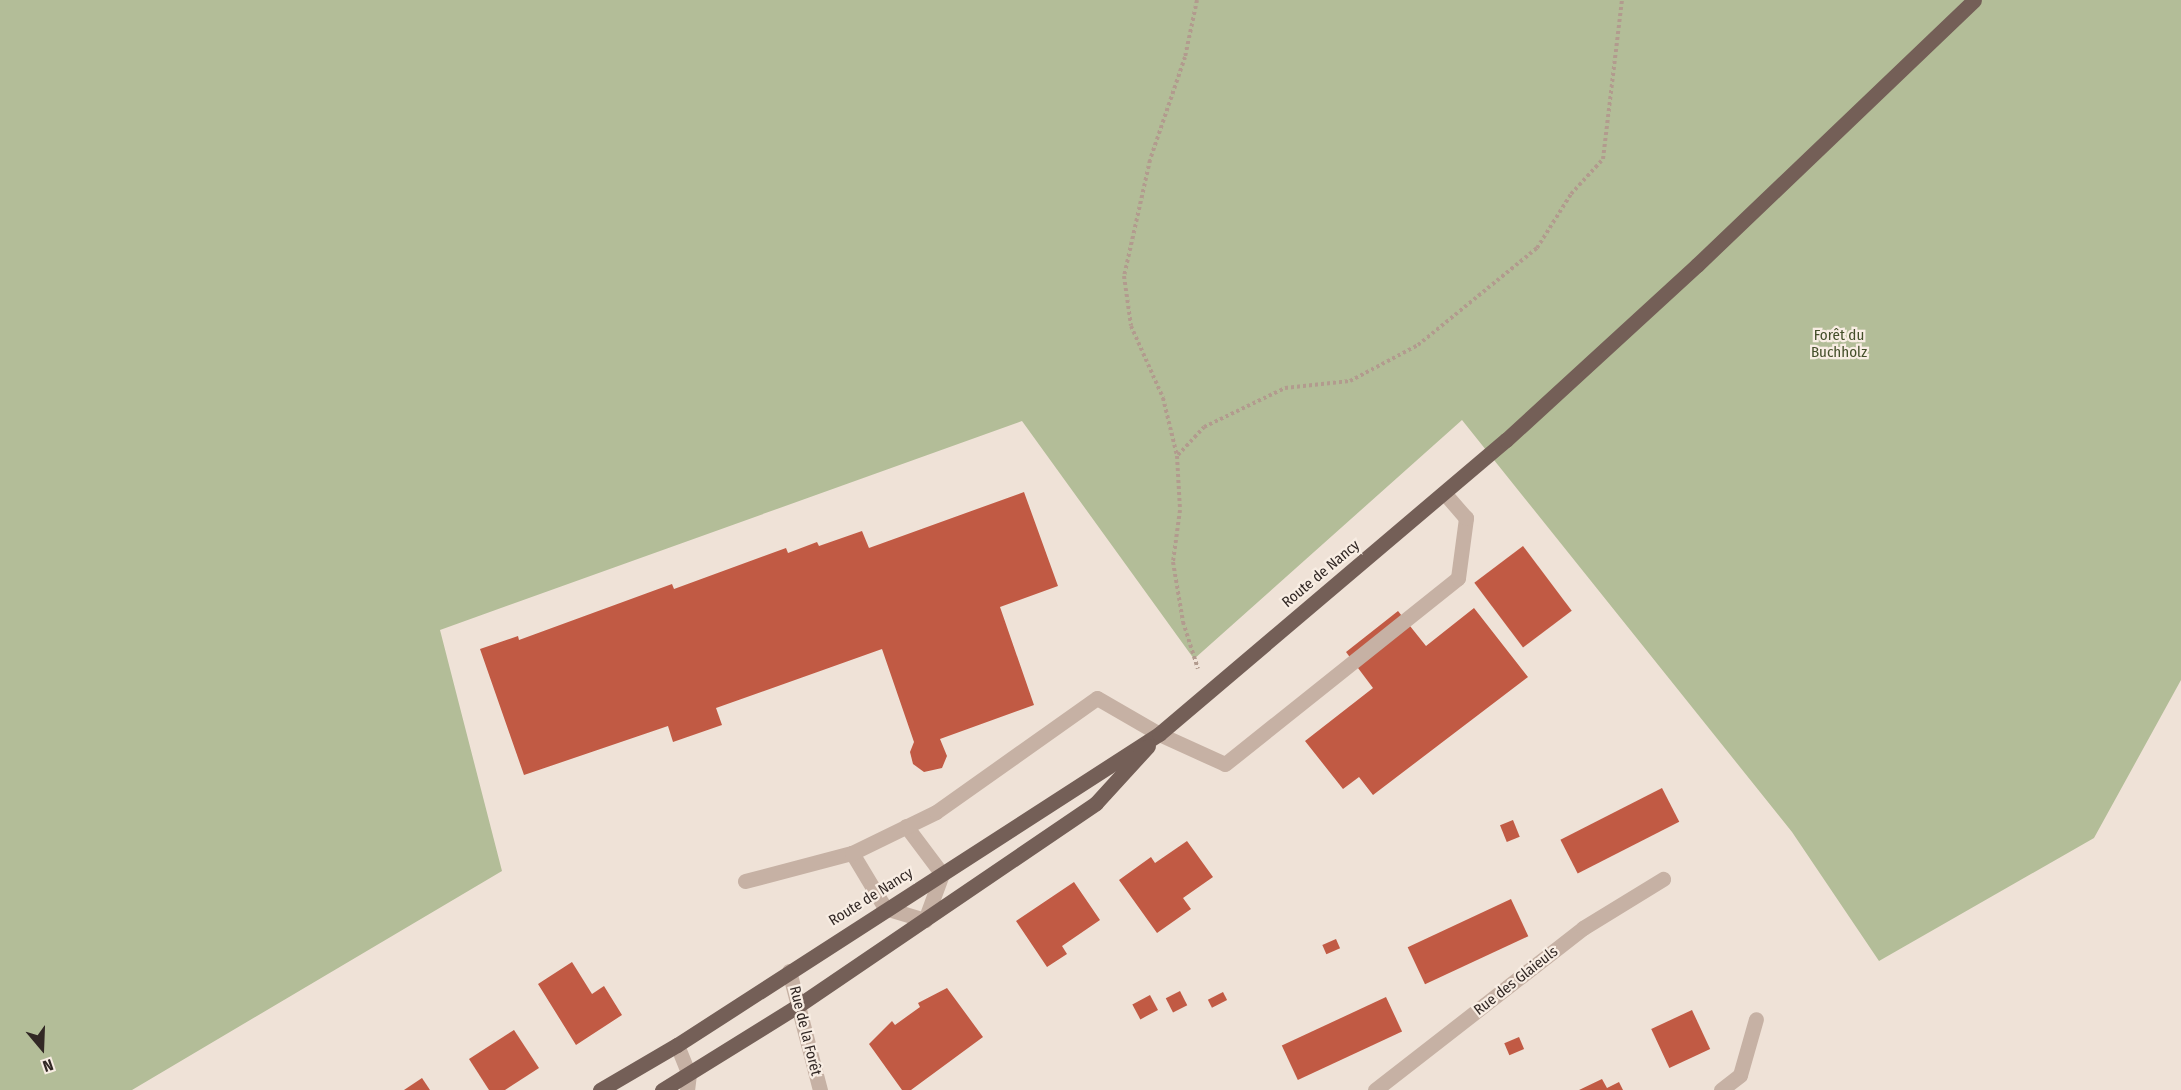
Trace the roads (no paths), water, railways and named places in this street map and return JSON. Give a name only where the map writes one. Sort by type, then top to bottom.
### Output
[{"type":"main road","name":"Route de Nancy","points":[[605,1089],[1159,734],[1506,440],[1697,265],[1974,0]]},
{"type":"main road","name":"Route de Nancy","points":[[662,1090],[799,1005],[1096,803],[1159,734]]},
{"type":"street","points":[[745,881],[852,853],[936,812],[1097,698],[1159,734],[1225,764],[1458,578],[1466,518],[1444,493]]},
{"type":"street","points":[[852,853],[885,908],[925,920],[942,874],[906,826]]},
{"type":"street","name":"Rue des Glaieuls","points":[[1375,1090],[1583,928],[1663,879]]},
{"type":"street","name":"Rue de la Forêt","points":[[789,971],[820,1090]]},
{"type":"street","points":[[1721,1090],[1740,1075],[1756,1019]]},
{"type":"street","points":[[677,1045],[689,1074],[687,1090]]},
{"type":"park label","name":"Forêt du Buchholz","points":[[1839,344]]}]
